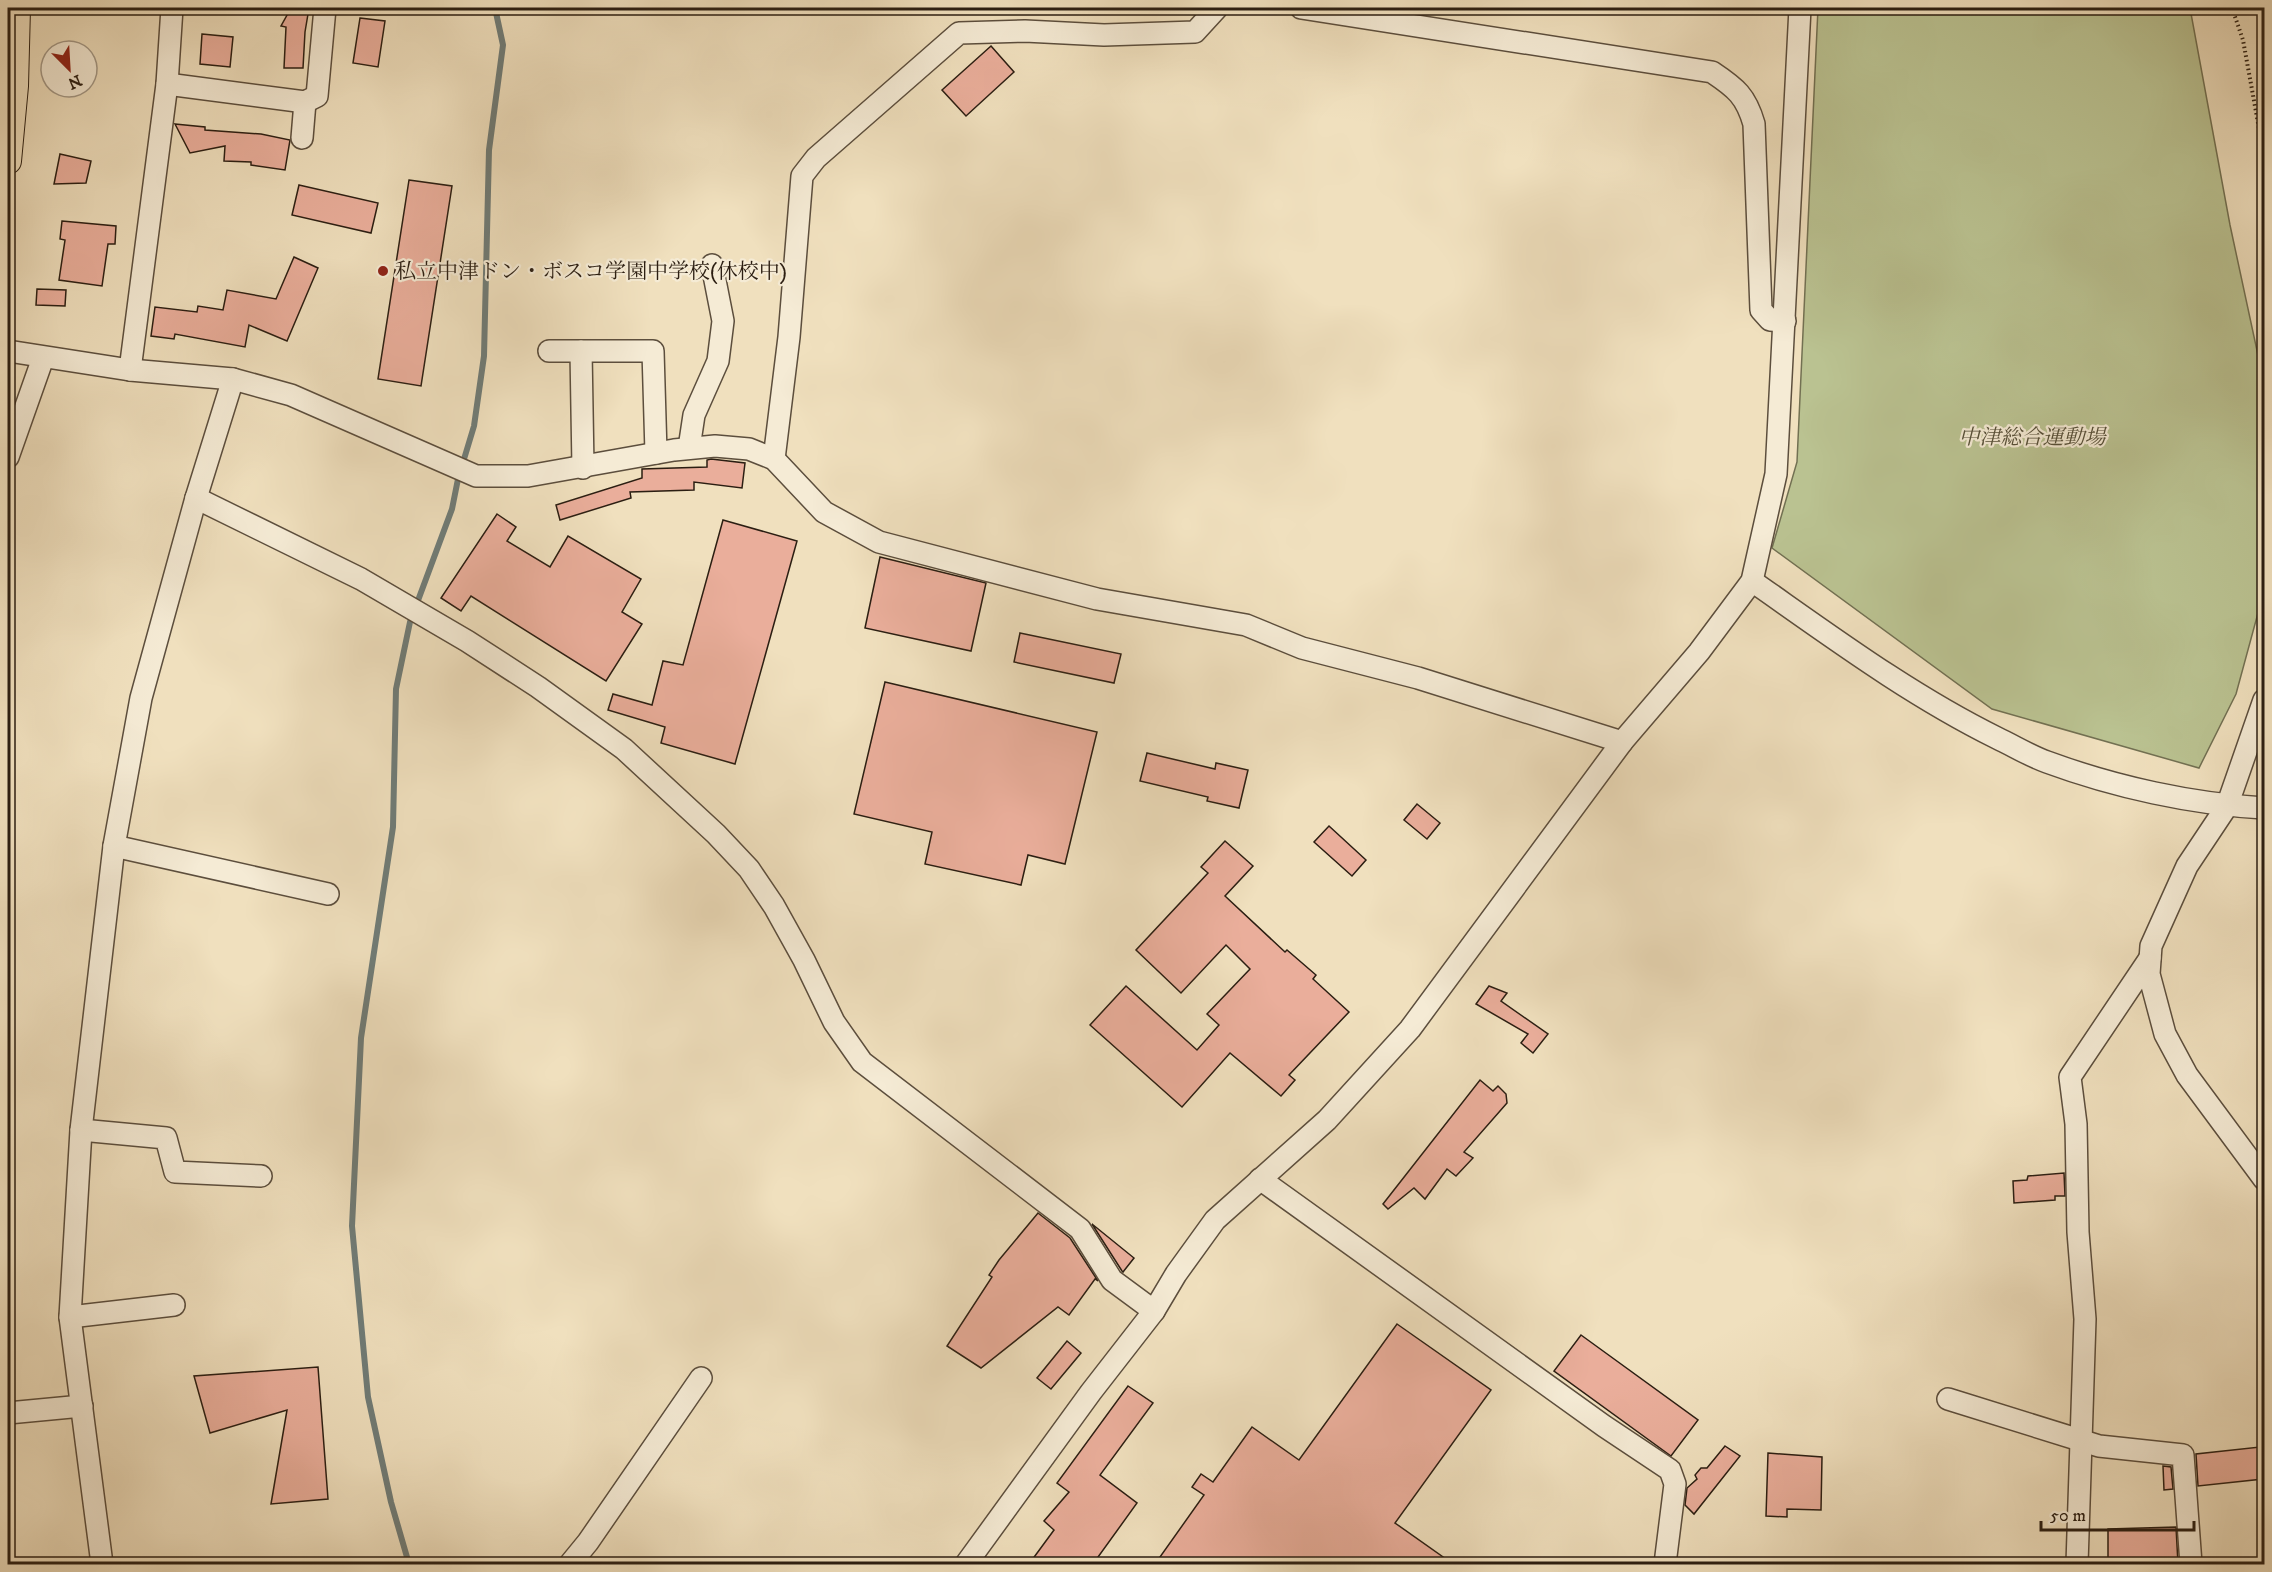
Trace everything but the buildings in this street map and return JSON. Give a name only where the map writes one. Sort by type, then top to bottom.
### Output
[{"type":"main road","points":[[8,161],[15,86],[17,8]]},
{"type":"street","points":[[130,370],[167,84],[172,8]]},
{"type":"street","points":[[167,84],[305,102],[316,96],[325,8]]},
{"type":"street","points":[[774,459],[789,337],[802,176],[816,158],[959,33],[1025,31],[1104,35],[1195,32],[1216,8]]},
{"type":"street","points":[[1301,8],[1712,72],[1734,87],[1748,103],[1754,124],[1761,310],[1770,320],[1785,321]]},
{"type":"street","points":[[966,1564],[1091,1392],[1154,1311],[1176,1274],[1215,1220],[1328,1120],[1410,1029],[1622,742],[1699,652],[1752,581],[1776,474],[1800,8]]},
{"type":"street","points":[[302,138],[305,102]]},
{"type":"street","points":[[689,448],[694,415],[718,361],[723,321],[712,265]]},
{"type":"street","points":[[8,351],[130,370],[233,379],[291,395],[476,476],[528,476],[689,448],[715,446],[749,449],[774,459],[824,512],[879,542],[1097,599],[1246,625],[1302,648],[1418,678],[1622,742]]},
{"type":"street","points":[[549,351],[653,351],[656,453]]},
{"type":"street","points":[[581,351],[583,468]]},
{"type":"street","points":[[8,457],[43,358]]},
{"type":"street","points":[[102,1564],[70,1317],[81,1130],[114,846],[141,698],[196,498],[233,379]]},
{"type":"street","points":[[196,498],[361,579],[467,641],[538,687],[624,749],[716,834],[749,869],[799,951],[834,1022],[862,1062],[1080,1229],[1112,1280],[1154,1311]]},
{"type":"street","points":[[1752,581],[1906,688],[1955,717],[2046,762],[2136,788],[2227,806],[2265,808]]},
{"type":"street","points":[[2261,1166],[2187,1075],[2165,1034],[2149,974],[2151,946],[2170,909],[2187,866],[2227,806],[2265,699]]},
{"type":"street","points":[[114,846],[328,894]]},
{"type":"street","points":[[2077,1564],[2085,1320],[2078,1232],[2076,1124],[2070,1077],[2150,958]]},
{"type":"street","points":[[81,1130],[166,1138],[175,1172],[261,1176]]},
{"type":"street","points":[[1260,1179],[1604,1426],[1670,1470],[1675,1484],[1665,1564]]},
{"type":"street","points":[[70,1317],[174,1305]]},
{"type":"street","points":[[570,1564],[588,1542],[701,1378]]},
{"type":"street","points":[[1948,1399],[2099,1446],[2183,1455],[2191,1564]]},
{"type":"street","points":[[8,1413],[82,1406]]},
{"type":"path","points":[[2232,8],[2243,40],[2265,156]]},
{"type":"green space","name":"中津総合運動場","points":[[1818,8],[2190,8],[2230,225],[2259,360],[2264,367],[2264,591],[2236,694],[2199,768],[1992,709],[1772,548],[1797,462]]},
{"type":"waterway","points":[[409,1564],[391,1502],[368,1397],[352,1226],[361,1038],[393,827],[396,689],[410,622],[452,509],[458,479],[474,426],[484,356],[489,150],[503,45],[495,8]]},
{"type":"place","name":"私立中津ドン・ボスコ学園中学校(休校中)","points":[[383,271]]}]
